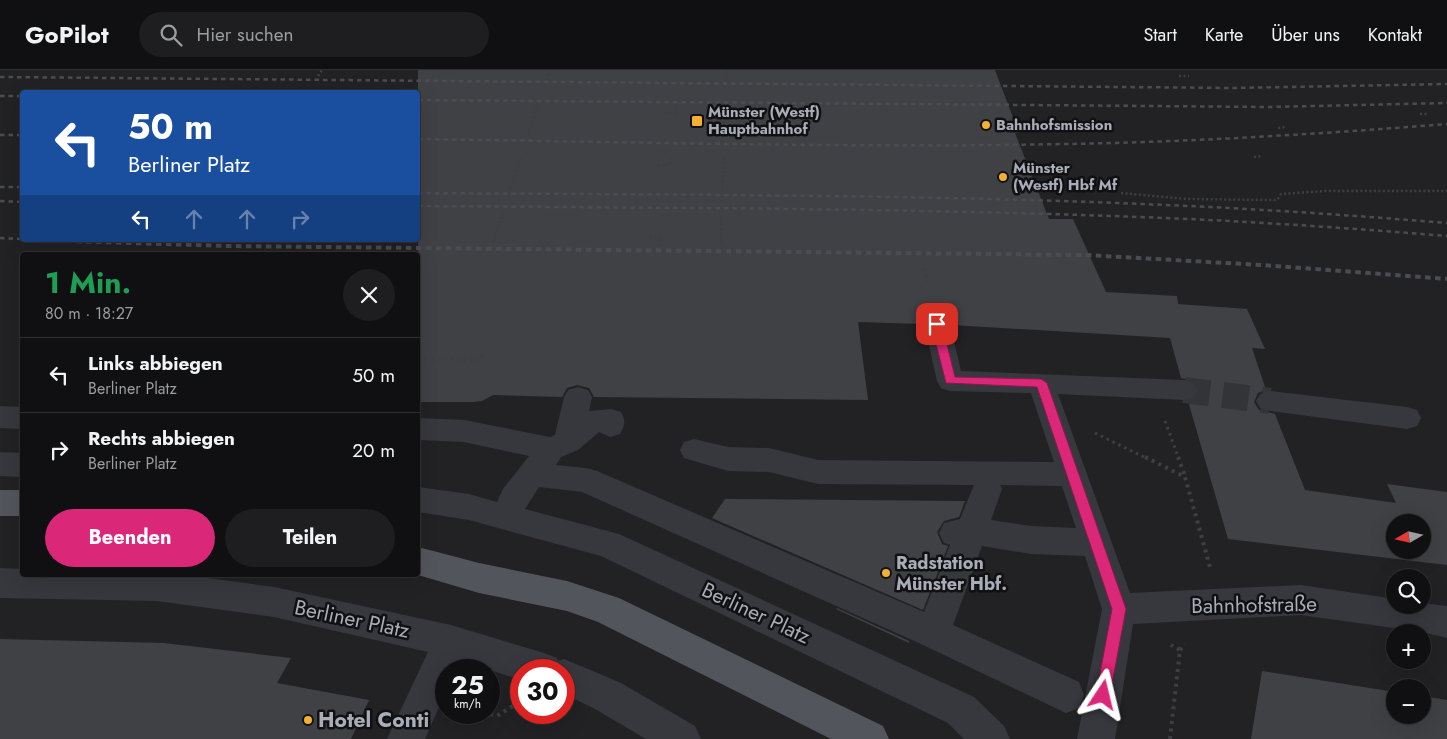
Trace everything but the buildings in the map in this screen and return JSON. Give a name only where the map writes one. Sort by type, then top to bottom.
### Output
[{"type":"main road","points":[[0,502],[20,503]]},
{"type":"main road","points":[[420,562],[479,578],[567,596],[607,609],[870,739]]},
{"type":"street","points":[[937,324],[950,380],[1184,390]]},
{"type":"street","points":[[1041,383],[1119,609],[1096,739]]},
{"type":"street","points":[[550,455],[578,397]]},
{"type":"street","points":[[1270,401],[1407,418]]},
{"type":"street","points":[[0,417],[20,418]]},
{"type":"street","points":[[506,516],[514,498],[550,455],[595,420],[611,420],[610,426]]},
{"type":"street","points":[[420,430],[464,431],[550,455],[586,480],[933,632],[1066,695]]},
{"type":"street","points":[[694,450],[728,459],[770,460],[818,472],[1073,474]]},
{"type":"street","points":[[0,464],[20,465]]},
{"type":"street","points":[[933,632],[963,532],[987,489]]},
{"type":"street","name":"Berliner Platz","points":[[420,500],[469,507],[608,544],[961,710],[991,739]]},
{"type":"street","name":"Berliner Platz","points":[[420,519],[469,507]]},
{"type":"street","points":[[963,532],[1031,540],[1096,543]]},
{"type":"street","name":"Berliner Platz","points":[[0,583],[157,586],[274,602],[451,641],[510,659]]},
{"type":"street","name":"Bahnhofstraße","points":[[1119,609],[1301,600],[1447,622]]},
{"type":"street","points":[[406,739],[451,641]]},
{"type":"street","points":[[575,681],[608,696],[682,739]]},
{"type":"path","points":[[318,76],[322,70]]},
{"type":"path","points":[[546,80],[550,70]]},
{"type":"path","points":[[726,70],[726,82]]},
{"type":"path","points":[[1179,76],[1189,76]]},
{"type":"path","points":[[528,135],[538,104]]},
{"type":"path","points":[[665,113],[675,113],[676,105]]},
{"type":"path","points":[[723,137],[725,106]]},
{"type":"path","points":[[1420,114],[1428,114]]},
{"type":"path","points":[[1278,128],[1286,128]]},
{"type":"path","points":[[510,189],[522,156]]},
{"type":"path","points":[[1254,157],[1262,156]]},
{"type":"path","points":[[658,166],[670,165],[671,158]]},
{"type":"path","points":[[722,191],[724,158]]},
{"type":"path","points":[[1121,193],[1234,200],[1277,200],[1281,194],[1324,191],[1447,191]]},
{"type":"path","points":[[493,243],[504,211]]},
{"type":"path","points":[[721,215],[721,246]]},
{"type":"path","points":[[650,237],[662,237],[661,246]]},
{"type":"path","points":[[924,268],[927,282]]},
{"type":"path","points":[[420,359],[480,360],[482,356]]},
{"type":"path","points":[[1153,389],[1186,477],[1220,604],[1180,650],[1170,739]]},
{"type":"path","points":[[1052,412],[1186,477]]},
{"type":"path","points":[[1119,609],[1180,650]]},
{"type":"shaded area","points":[[0,70],[1447,70],[1447,739],[0,739]]},
{"type":"tunnel","points":[[1184,390],[1270,401]]},
{"type":"railway","points":[[0,77],[1233,88],[1447,84]]},
{"type":"railway","points":[[0,96],[20,96]]},
{"type":"railway","points":[[420,100],[1269,107],[1447,103]]},
{"type":"railway","points":[[420,139],[822,145],[1065,144],[1256,137],[1447,124]]},
{"type":"railway","points":[[0,135],[20,135]]},
{"type":"railway","points":[[0,187],[20,187]]},
{"type":"railway","points":[[420,193],[996,199],[1318,213],[1447,223]]},
{"type":"railway","points":[[0,201],[20,202]]},
{"type":"railway","points":[[420,206],[804,209],[1093,215],[1254,222],[1447,236]]},
{"type":"railway","points":[[0,238],[20,239]]},
{"type":"railway","points":[[100,242],[227,246],[1086,255],[1261,265],[1447,279]]},
{"type":"place","name":"Münster (Westf) Hauptbahnhof","points":[[697,121]]},
{"type":"place","name":"Bahnhofsmission","points":[[986,125]]},
{"type":"place","name":"Münster (Westf) Hbf Mf","points":[[1003,177]]},
{"type":"place","name":"Radstation Münster Hbf.","points":[[886,573]]},
{"type":"place","name":"Hotel Conti","points":[[308,720]]},
{"type":"route","points":[[937,324],[950,380],[1041,383],[1046,394],[1119,609],[1103,695]]}]
